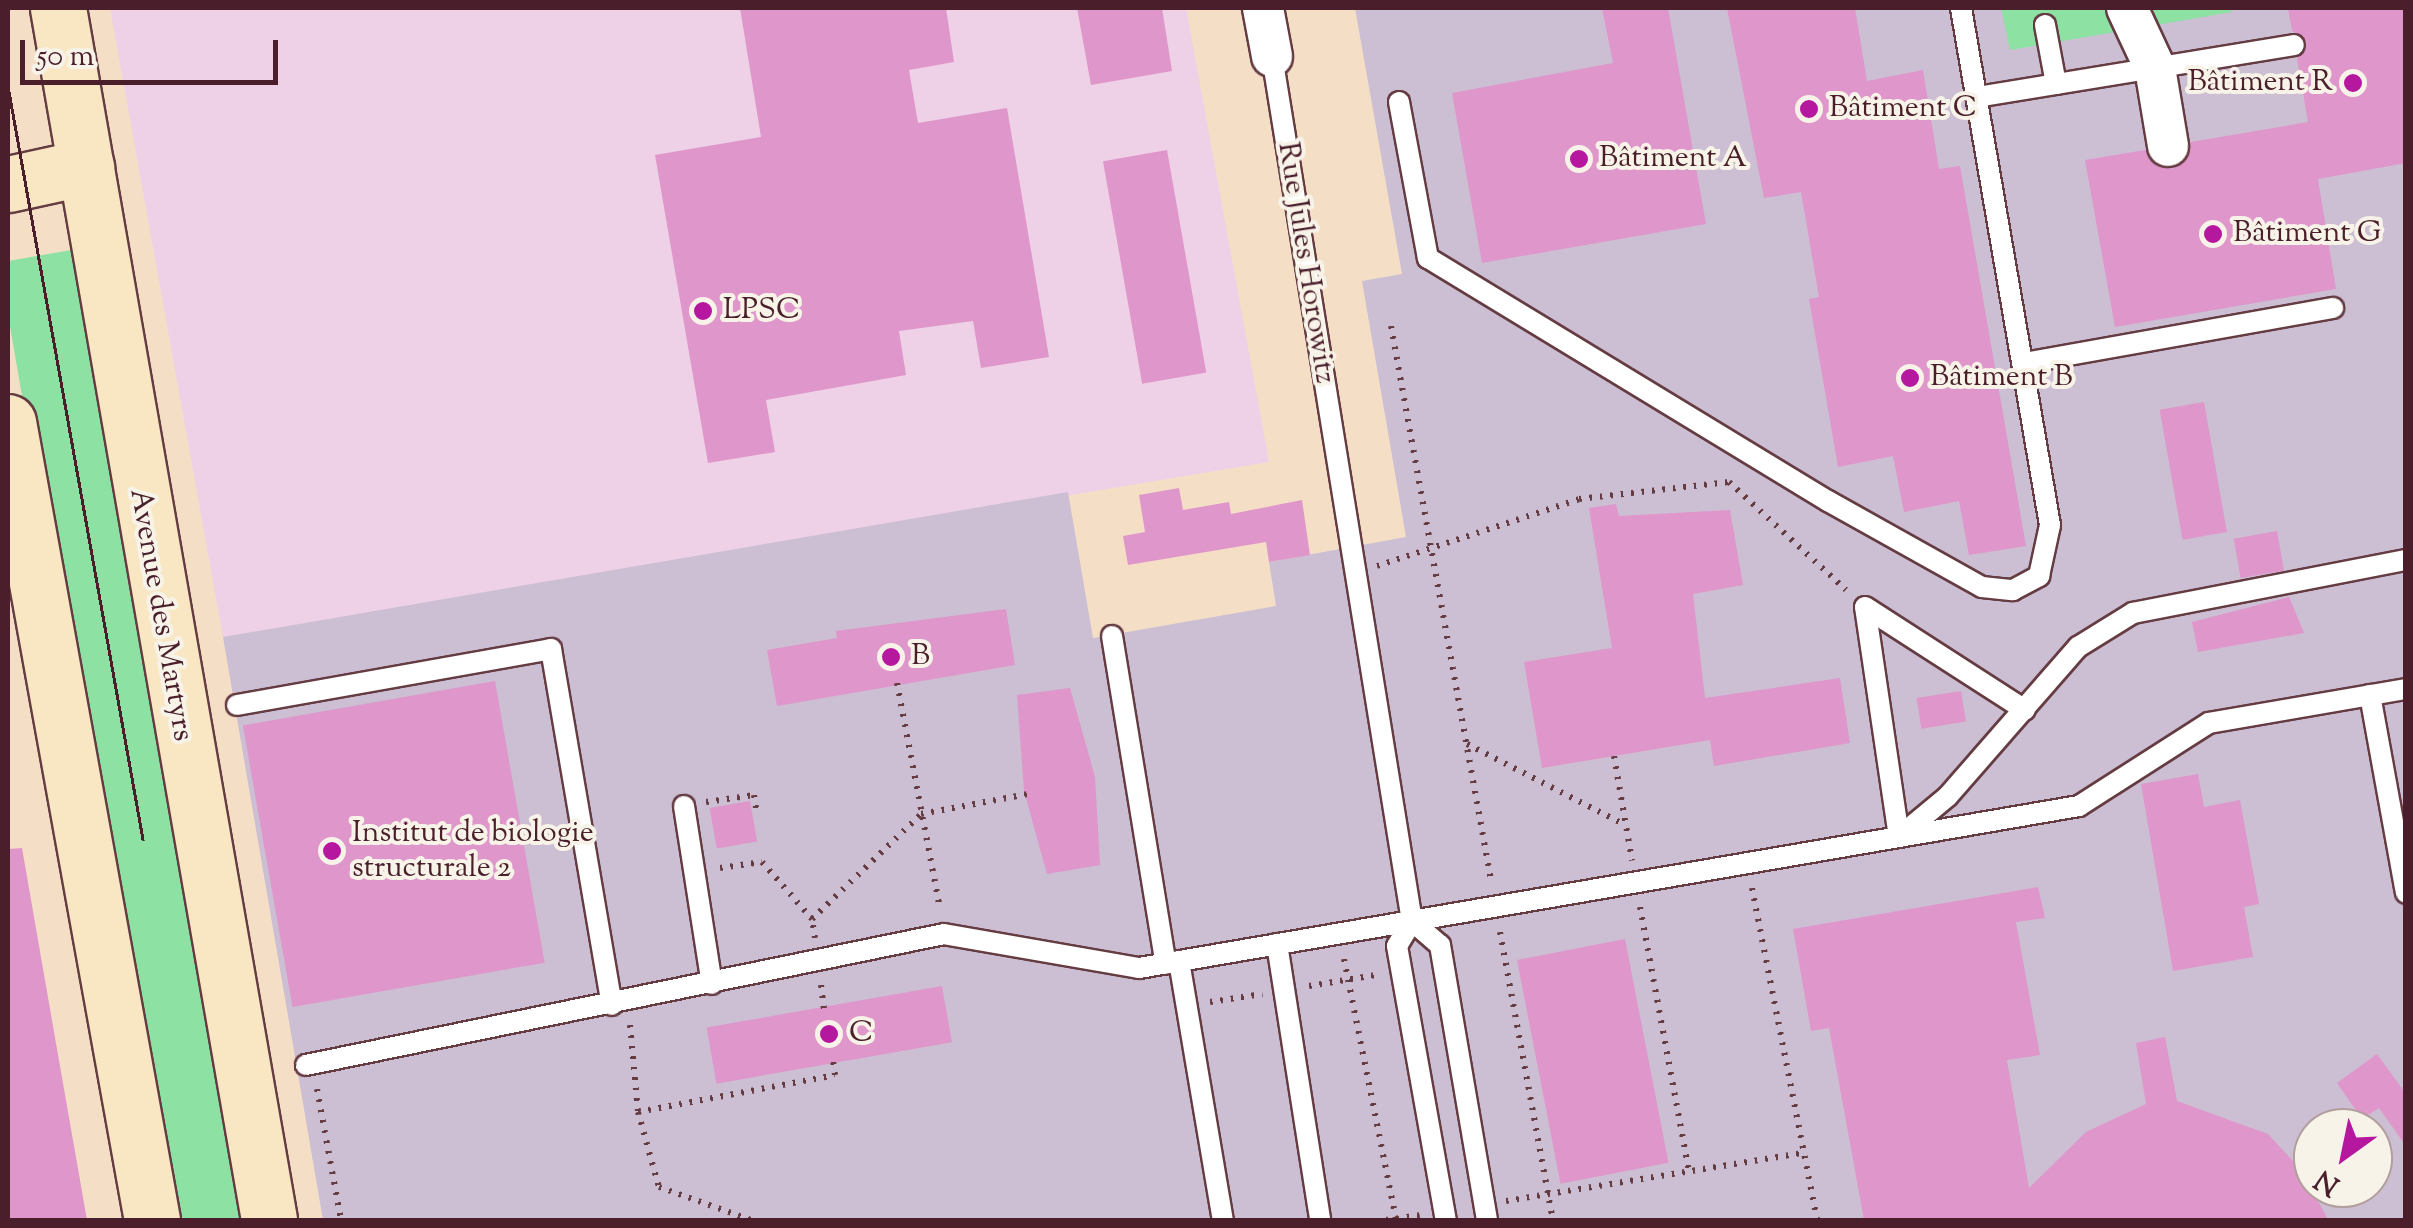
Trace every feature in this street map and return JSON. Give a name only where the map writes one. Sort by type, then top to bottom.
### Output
[{"type":"main road","name":"Avenue des Martyrs","points":[[58,8],[269,1220]]},
{"type":"main road","points":[[8,184],[86,168]]},
{"type":"main road","points":[[8,422],[152,1220]]},
{"type":"street","name":"Rue Jules Horowitz","points":[[1262,8],[1272,56]]},
{"type":"street","points":[[2127,8],[2155,68],[2168,146]]},
{"type":"lane","points":[[1399,102],[1428,258],[1982,587],[2013,590],[2039,576],[2050,524],[1961,8]]},
{"type":"lane","points":[[2045,25],[2056,84]]},
{"type":"lane","points":[[1977,97],[2294,45]]},
{"type":"lane","name":"Rue Jules Horowitz","points":[[1272,56],[1341,520],[1412,921]]},
{"type":"lane","points":[[2024,364],[2333,308]]},
{"type":"lane","points":[[1899,837],[2025,710],[2078,647],[2134,613],[2406,560]]},
{"type":"lane","points":[[1865,607],[2025,710]]},
{"type":"lane","points":[[1865,607],[1899,837]]},
{"type":"lane","points":[[1112,636],[1223,1220]]},
{"type":"lane","points":[[237,705],[551,649],[620,1004]]},
{"type":"lane","points":[[309,1064],[620,1004],[944,934],[1139,968],[2079,806],[2209,723],[2406,689]]},
{"type":"lane","points":[[2370,695],[2406,894]]},
{"type":"lane","points":[[684,806],[712,984]]},
{"type":"lane","points":[[1412,921],[1397,946],[1446,1220]]},
{"type":"lane","points":[[1412,921],[1440,945],[1487,1220]]},
{"type":"lane","points":[[1277,944],[1320,1220]]},
{"type":"path","points":[[1391,326],[1553,1220]]},
{"type":"path","points":[[1350,572],[1432,555],[1578,499],[1729,482],[1865,607]]},
{"type":"path","points":[[896,684],[944,934]]},
{"type":"path","points":[[1466,744],[1626,826]]},
{"type":"path","points":[[1614,756],[1689,1171]]},
{"type":"path","points":[[812,919],[922,814],[1033,793]]},
{"type":"path","points":[[684,806],[754,794],[757,814]]},
{"type":"path","points":[[694,872],[762,862],[812,919],[824,1009]]},
{"type":"path","points":[[1747,863],[1816,1220]]},
{"type":"path","points":[[1340,932],[1396,1220]]},
{"type":"path","points":[[620,1004],[638,1112],[659,1187],[751,1220]]},
{"type":"path","points":[[638,1112],[836,1075],[833,1060]]},
{"type":"path","points":[[309,1064],[341,1220]]},
{"type":"path","points":[[1548,1194],[1802,1153]]},
{"type":"shaded area","name":"LPSC","points":[[110,8],[1186,8],[1269,462],[223,637]]},
{"type":"shaded area","points":[[1355,8],[2405,8],[2405,1220],[323,1220],[223,637],[1068,492],[1093,638],[1276,606],[1269,562],[1406,537],[1362,281],[1402,274]]},
{"type":"green space","points":[[2001,8],[2230,8],[2232,12],[2010,50]]},
{"type":"green space","points":[[83,248],[243,1220],[172,1220],[162,1202],[8,315],[8,261]]},
{"type":"building","points":[[740,8],[946,8],[954,62],[909,70],[918,123],[1007,108],[1049,357],[981,368],[973,321],[899,331],[906,375],[766,400],[775,452],[708,463],[655,155],[761,137]]},
{"type":"building","points":[[1077,8],[1162,8],[1172,71],[1091,85]]},
{"type":"building","name":"Bâtiment A","points":[[1602,8],[1668,8],[1706,224],[1482,263],[1452,93],[1613,63]]},
{"type":"building","points":[[1727,8],[1855,8],[1867,81],[1923,70],[1939,169],[1960,166],[2026,546],[1969,555],[1959,501],[1904,512],[1893,456],[1838,467],[1809,299],[1819,297],[1801,192],[1764,198]]},
{"type":"building","name":"Bâtiment G","points":[[2288,8],[2406,8],[2406,163],[2318,179],[2336,289],[2115,327],[2085,160],[2145,150],[2173,169],[2191,142],[2308,122],[2297,58],[2307,42],[2292,31]]},
{"type":"building","points":[[1167,150],[1206,373],[1142,384],[1103,161]]},
{"type":"building","points":[[2204,402],[2227,532],[2183,540],[2160,410]]},
{"type":"building","points":[[1179,488],[1183,510],[1229,502],[1231,514],[1302,500],[1310,555],[1269,562],[1266,542],[1128,565],[1123,536],[1145,532],[1139,495]]},
{"type":"building","points":[[1616,504],[1619,516],[1730,510],[1743,585],[1693,594],[1705,698],[1840,678],[1850,743],[1714,766],[1710,740],[1542,768],[1524,662],[1612,648],[1589,508]]},
{"type":"building","points":[[2277,531],[2284,570],[2241,578],[2234,539]]},
{"type":"building","points":[[2289,597],[2304,633],[2198,652],[2192,622]]},
{"type":"building","name":"B","points":[[1006,609],[1015,665],[777,706],[767,650],[837,638],[836,631]]},
{"type":"building","name":"Institut de biologie structurale 2","points":[[495,681],[545,963],[293,1007],[243,725]]},
{"type":"building","points":[[1070,688],[1095,777],[1100,865],[1047,874],[1024,791],[1017,695]]},
{"type":"building","points":[[1961,691],[1966,722],[1921,729],[1917,698]]},
{"type":"building","points":[[2198,774],[2204,807],[2240,800],[2259,904],[2244,907],[2253,957],[2173,971],[2141,784]]},
{"type":"building","points":[[750,801],[757,841],[717,848],[710,808]]},
{"type":"building","points":[[22,848],[87,1220],[8,1220],[8,849]]},
{"type":"building","points":[[2038,887],[2045,918],[2016,922],[2040,1055],[2007,1060],[2029,1188],[2086,1132],[2146,1104],[2136,1043],[2165,1037],[2177,1101],[2268,1134],[2293,1161],[2293,1208],[2322,1208],[2328,1220],[1864,1220],[1829,1028],[1811,1031],[1793,929]]},
{"type":"building","points":[[1625,939],[1669,1163],[1561,1184],[1517,960]]},
{"type":"building","name":"C","points":[[942,986],[952,1042],[717,1084],[707,1028]]},
{"type":"building","points":[[2377,1054],[2406,1094],[2406,1146],[2393,1128],[2393,1108],[2354,1108],[2337,1083]]},
{"type":"tram line","points":[[8,86],[143,839]]},
{"type":"place","name":"Bâtiment R","points":[[2353,83]]},
{"type":"place","name":"Bâtiment C","points":[[1809,109]]},
{"type":"place","name":"Bâtiment A","points":[[1579,159]]},
{"type":"place","name":"Bâtiment G","points":[[2213,234]]},
{"type":"place","name":"LPSC","points":[[703,311]]},
{"type":"place","name":"Bâtiment B","points":[[1910,378]]},
{"type":"place","name":"B","points":[[891,657]]},
{"type":"place","name":"Institut de biologie structurale 2","points":[[332,851]]},
{"type":"place","name":"C","points":[[829,1034]]}]
